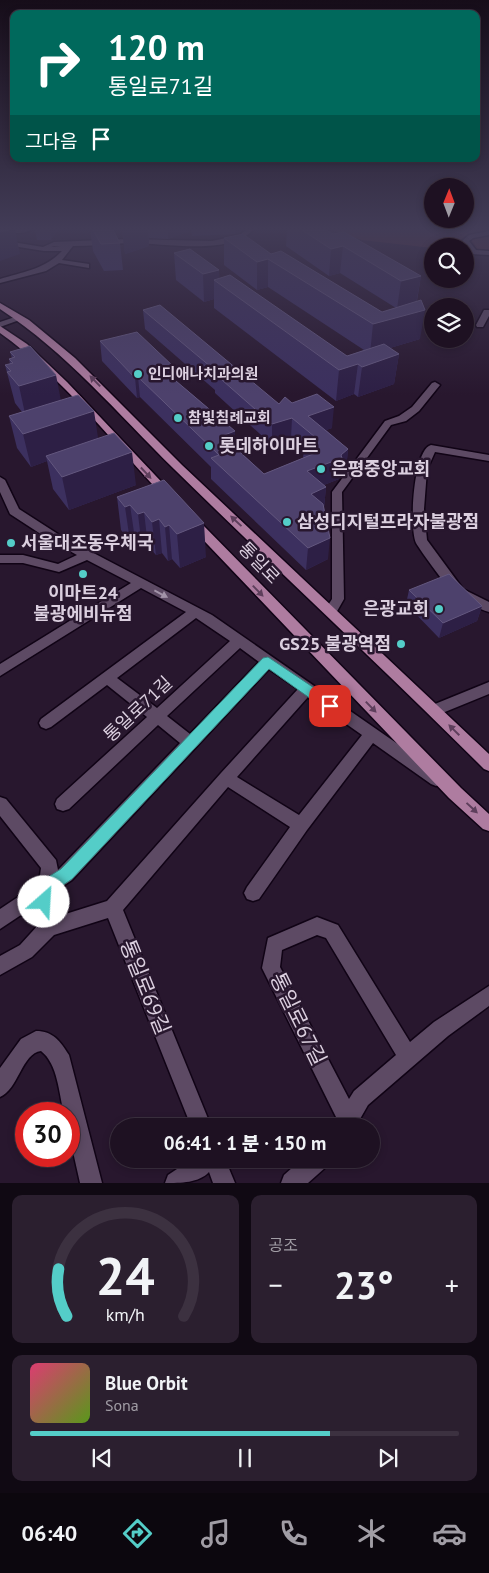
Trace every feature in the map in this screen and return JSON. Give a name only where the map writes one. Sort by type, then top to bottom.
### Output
[{"type":"main road","name":"통일로","points":[[0,306],[21,318],[69,355],[177,466],[331,610],[489,764]]},
{"type":"main road","name":"통일로","points":[[0,329],[16,340],[64,384],[182,510],[455,792],[489,824]]},
{"type":"main road","points":[[0,338],[16,340]]},
{"type":"street","points":[[480,325],[487,312],[489,312]]},
{"type":"street","points":[[0,325],[21,318]]},
{"type":"street","points":[[331,610],[338,599],[337,492],[388,422],[397,422],[426,401],[436,385]]},
{"type":"street","points":[[489,458],[431,448],[422,470],[418,509],[421,541],[459,592],[489,607]]},
{"type":"street","points":[[0,480],[14,511],[57,539],[195,612],[455,792]]},
{"type":"street","points":[[0,559],[23,560],[59,568],[86,555]]},
{"type":"street","points":[[0,671],[140,583]]},
{"type":"street","points":[[46,723],[195,612]]},
{"type":"street","name":"통일로71길","points":[[63,804],[239,641]]},
{"type":"street","points":[[0,920],[66,874],[268,661]]},
{"type":"street","points":[[107,678],[191,743]]},
{"type":"street","points":[[435,710],[489,688]]},
{"type":"street","points":[[0,966],[26,951],[50,926],[61,925],[113,908],[226,778],[307,689]]},
{"type":"street","points":[[254,893],[301,826],[371,734]]},
{"type":"street","points":[[226,778],[301,826]]},
{"type":"street","points":[[0,804],[50,866],[44,902],[50,926]]},
{"type":"street","name":"통일로69길","points":[[113,908],[198,1118]]},
{"type":"street","name":"통일로67길","points":[[344,1118],[272,968],[274,944],[317,926],[332,931],[408,1058]]},
{"type":"street","name":"통일로67길","points":[[349,1118],[361,1098],[441,1030],[489,995]]},
{"type":"street","points":[[0,1087],[23,1050],[36,1040],[45,1040],[54,1046],[62,1062],[91,1183]]},
{"type":"street","points":[[176,1183],[199,1168]]},
{"type":"street","points":[[218,1168],[224,1183]]},
{"type":"street","points":[[292,1183],[308,1168]]},
{"type":"building","points":[[221,285],[245,285],[347,356],[384,344],[399,354],[362,367],[358,364],[339,370]]},
{"type":"building","points":[[310,285],[338,285],[382,312],[421,300],[424,310],[373,324]]},
{"type":"building","points":[[160,305],[279,404],[285,397],[292,403],[317,394],[334,407],[308,416],[348,449],[341,455],[342,458],[307,471],[326,487],[311,494],[323,504],[330,538],[308,548],[211,458],[219,455],[138,377],[135,378],[100,341],[137,332],[174,367],[163,370],[235,431],[222,436],[264,474],[318,452],[305,441],[315,437],[292,418],[272,424],[214,373],[217,372],[143,310]]},
{"type":"building","points":[[30,346],[56,375],[19,386],[7,372],[11,371],[5,365],[13,363],[9,359],[15,357],[10,352]]},
{"type":"building","points":[[78,395],[94,411],[23,434],[9,416]]},
{"type":"building","points":[[114,433],[132,452],[62,477],[46,456]]},
{"type":"building","points":[[164,480],[204,523],[177,534],[169,525],[165,527],[159,519],[152,522],[144,512],[138,514],[130,505],[125,507],[117,497]]},
{"type":"building","points":[[449,574],[482,606],[443,623],[409,590]]},
{"type":"place","name":"인디애나치과의원","points":[[138,374]]},
{"type":"place","name":"참빛침례교회","points":[[178,418]]},
{"type":"place","name":"롯데하이마트","points":[[209,446]]},
{"type":"place","name":"은평중앙교회","points":[[321,469]]},
{"type":"place","name":"삼성디지털프라자불광점","points":[[287,522]]},
{"type":"place","name":"서울대조동우체국","points":[[11,543]]},
{"type":"place","name":"이마트24 불광에비뉴점","points":[[83,574]]},
{"type":"place","name":"은광교회","points":[[439,609]]},
{"type":"place","name":"GS25 불광역점","points":[[401,644]]},
{"type":"route","points":[[44,902],[45,888],[66,874],[268,661],[330,706]]}]
